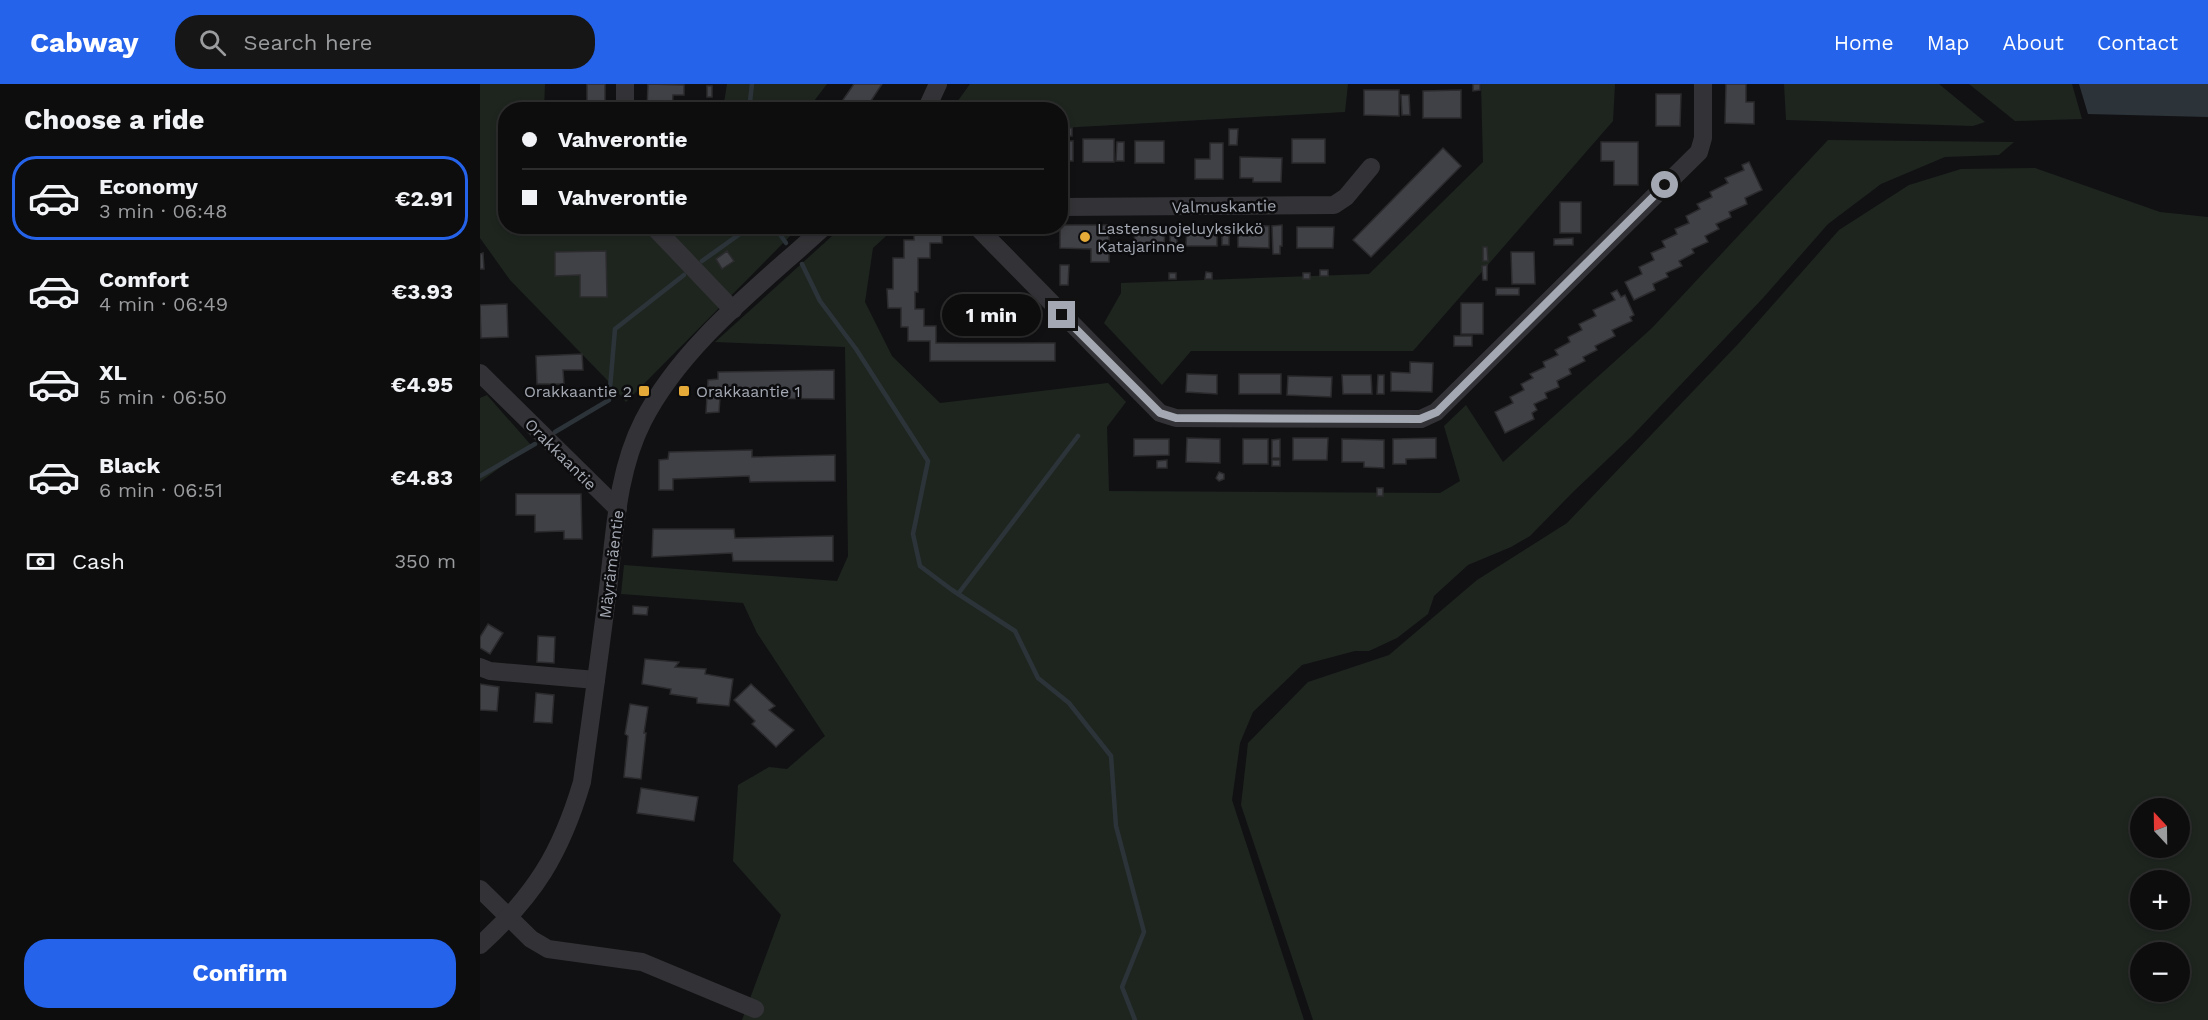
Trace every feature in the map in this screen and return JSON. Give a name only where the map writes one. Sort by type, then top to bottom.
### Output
[{"type":"street","points":[[625,84],[625,102]]},
{"type":"street","points":[[930,102],[938,84]]},
{"type":"street","points":[[984,234],[1160,413],[1176,418],[1420,419],[1437,412],[1699,152],[1703,138],[1703,84]]},
{"type":"street","name":"Valmuskantie","points":[[1068,207],[1334,205],[1346,197],[1371,167]]},
{"type":"street","points":[[661,234],[734,310]]},
{"type":"street","name":"Mäyrämäentie","points":[[480,945],[510,918],[536,884],[559,847],[572,816],[582,782],[618,509],[627,462],[643,421],[682,362],[699,342],[816,234]]},
{"type":"street","name":"Orakkaantie","points":[[480,373],[618,509]]},
{"type":"street","points":[[480,667],[490,671],[596,680]]},
{"type":"street","points":[[480,890],[531,939],[549,949],[642,962],[755,1009]]},
{"type":"shaded area","points":[[480,84],[545,84],[544,102],[498,102],[498,234],[792,234],[626,402],[510,280],[480,238]]},
{"type":"shaded area","points":[[727,84],[827,84],[813,102],[724,102]]},
{"type":"shaded area","points":[[970,84],[1348,84],[1345,112],[1068,128],[1068,102],[957,102]]},
{"type":"shaded area","points":[[1481,84],[1615,84],[1613,121],[1413,351],[1191,351],[1162,385],[1104,323],[1121,293],[1121,283],[1369,274],[1483,162]]},
{"type":"shaded area","points":[[1784,84],[1939,84],[1985,122],[1973,126],[1786,120]]},
{"type":"shaded area","points":[[1969,84],[2072,84],[2082,119],[2015,121]]},
{"type":"shaded area","points":[[2079,84],[2208,84],[2208,117],[2088,114]]},
{"type":"shaded area","points":[[1828,140],[2014,142],[1999,155],[1945,157],[1881,184],[1828,224],[1763,298],[1632,436],[1530,536],[1511,547],[1468,565],[1434,596],[1428,614],[1397,638],[1369,651],[1355,651],[1302,665],[1253,712],[1240,743],[1232,800],[1304,1020],[742,1020],[781,915],[733,861],[738,785],[769,767],[787,769],[825,736],[757,633],[743,603],[621,594],[624,565],[837,581],[848,556],[845,347],[715,342],[834,234],[888,234],[873,248],[865,302],[892,356],[940,403],[1108,383],[1126,402],[1107,427],[1109,491],[1440,493],[1460,481],[1444,426],[1466,405],[1503,462],[1652,328]]},
{"type":"shaded area","points":[[2035,168],[2160,212],[2208,217],[2208,1020],[1313,1020],[1241,805],[1248,743],[1308,682],[1389,655],[1477,580],[1567,523],[1739,343],[1839,230],[1909,185],[1961,169]]},
{"type":"shaded area","points":[[487,395],[531,445],[480,482],[480,398]]},
{"type":"building","points":[[587,84],[605,84],[605,102],[587,102]]},
{"type":"building","points":[[648,84],[684,85],[684,95],[673,95],[673,102],[647,102]]},
{"type":"building","points":[[854,84],[882,84],[870,102],[842,102]]},
{"type":"building","points":[[1473,84],[1480,84],[1480,90],[1473,91]]},
{"type":"building","points":[[1726,84],[1746,84],[1746,102],[1754,102],[1754,124],[1725,123]]},
{"type":"building","points":[[707,86],[712,86],[712,97],[707,97]]},
{"type":"building","points":[[1364,90],[1399,90],[1399,116],[1364,115]]},
{"type":"building","points":[[1461,90],[1461,118],[1423,118],[1423,91]]},
{"type":"building","points":[[1656,94],[1681,94],[1680,126],[1656,126]]},
{"type":"building","points":[[1401,95],[1409,95],[1410,115],[1402,115]]},
{"type":"building","points":[[1068,128],[1072,128],[1072,136],[1068,136]]},
{"type":"building","points":[[1229,129],[1238,129],[1237,145],[1229,145]]},
{"type":"building","points":[[1083,139],[1114,139],[1114,162],[1083,162]]},
{"type":"building","points":[[1292,139],[1325,139],[1325,163],[1292,163]]},
{"type":"building","points":[[1068,141],[1073,141],[1073,161],[1068,161]]},
{"type":"building","points":[[1135,141],[1164,141],[1164,163],[1135,163]]},
{"type":"building","points":[[1117,142],[1124,142],[1124,161],[1116,161]]},
{"type":"building","points":[[1601,142],[1638,142],[1638,185],[1614,185],[1614,161],[1601,161]]},
{"type":"building","points":[[1210,143],[1223,143],[1223,179],[1195,179],[1195,159],[1210,159]]},
{"type":"building","points":[[1443,148],[1461,166],[1371,257],[1353,240]]},
{"type":"building","points":[[1240,157],[1282,158],[1281,182],[1253,182],[1253,178],[1240,178]]},
{"type":"building","points":[[1749,162],[1762,190],[1745,198],[1747,204],[1729,212],[1731,217],[1716,224],[1719,229],[1705,236],[1708,242],[1692,249],[1694,253],[1679,261],[1682,266],[1666,273],[1668,277],[1653,284],[1655,290],[1634,300],[1625,282],[1642,274],[1639,267],[1654,260],[1651,253],[1665,247],[1662,241],[1677,234],[1675,229],[1689,223],[1686,216],[1700,209],[1697,204],[1712,197],[1710,192],[1728,183],[1725,178],[1744,170],[1742,165]]},
{"type":"building","points":[[1560,202],[1581,202],[1581,233],[1560,233]]},
{"type":"building","name":"Lastensuojeluyksikkö Katajarinne","points":[[1068,225],[1109,225],[1109,262],[1091,262],[1091,249],[1060,248],[1060,234],[1068,234]]},
{"type":"building","points":[[1187,225],[1217,226],[1217,246],[1186,246]]},
{"type":"building","points":[[1238,225],[1269,226],[1269,248],[1238,247]]},
{"type":"building","points":[[1282,225],[1280,254],[1273,254],[1272,226]]},
{"type":"building","points":[[1135,226],[1165,227],[1164,247],[1134,246]]},
{"type":"building","points":[[1170,226],[1177,226],[1177,245],[1170,245]]},
{"type":"building","points":[[1222,226],[1229,226],[1229,245],[1222,245]]},
{"type":"building","points":[[1297,227],[1334,227],[1333,248],[1297,248]]},
{"type":"building","points":[[914,234],[942,234],[942,243],[930,243],[930,258],[918,258],[918,292],[915,292],[915,309],[924,309],[924,326],[936,326],[936,343],[1055,343],[1055,361],[930,361],[930,341],[908,341],[908,327],[901,327],[901,308],[888,308],[887,289],[893,289],[893,258],[904,258],[904,240],[914,240]]},
{"type":"building","points":[[1573,238],[1573,245],[1554,245],[1554,239]]},
{"type":"building","points":[[1483,247],[1487,247],[1488,261],[1483,261]]},
{"type":"building","points":[[606,251],[607,297],[580,297],[580,275],[555,276],[555,252]]},
{"type":"building","points":[[727,251],[734,261],[722,269],[716,259]]},
{"type":"building","points":[[1511,252],[1534,252],[1535,284],[1512,284]]},
{"type":"building","points":[[483,253],[484,269],[480,269],[480,254]]},
{"type":"building","points":[[1060,265],[1069,265],[1068,285],[1060,285]]},
{"type":"building","points":[[1487,265],[1487,280],[1483,280],[1482,266]]},
{"type":"building","points":[[1320,270],[1328,270],[1328,276],[1320,276]]},
{"type":"building","points":[[1206,272],[1212,273],[1212,279],[1205,279]]},
{"type":"building","points":[[1169,273],[1176,273],[1176,279],[1169,279]]},
{"type":"building","points":[[1303,273],[1310,273],[1310,279],[1303,279]]},
{"type":"building","points":[[1496,288],[1519,288],[1519,295],[1496,295]]},
{"type":"building","points":[[1617,290],[1621,297],[1625,295],[1634,315],[1630,317],[1632,321],[1612,330],[1615,336],[1595,346],[1597,350],[1583,357],[1585,361],[1569,369],[1571,374],[1557,381],[1559,387],[1545,393],[1547,398],[1534,404],[1537,410],[1532,413],[1534,419],[1505,433],[1495,412],[1513,403],[1510,397],[1524,390],[1521,384],[1533,378],[1530,374],[1545,367],[1543,362],[1558,355],[1555,350],[1570,342],[1568,337],[1582,330],[1579,324],[1596,316],[1593,310],[1615,300],[1611,293]]},
{"type":"building","points":[[1461,303],[1483,303],[1483,334],[1461,334]]},
{"type":"building","points":[[507,304],[508,337],[481,338],[480,305]]},
{"type":"building","points":[[1454,336],[1472,336],[1472,346],[1454,346]]},
{"type":"building","points":[[582,354],[583,370],[563,370],[564,384],[537,384],[536,356]]},
{"type":"building","points":[[1410,362],[1433,363],[1432,392],[1391,391],[1391,372],[1410,373]]},
{"type":"building","points":[[834,370],[834,399],[720,398],[719,412],[706,413],[708,380],[718,379],[718,372]]},
{"type":"building","points":[[1187,374],[1217,375],[1217,394],[1186,392]]},
{"type":"building","points":[[1239,374],[1281,374],[1281,394],[1239,394]]},
{"type":"building","points":[[1342,375],[1371,375],[1372,394],[1343,394]]},
{"type":"building","points":[[1378,375],[1384,375],[1384,394],[1377,394]]},
{"type":"building","points":[[1288,376],[1332,377],[1331,397],[1287,395]]},
{"type":"building","points":[[1187,438],[1220,439],[1220,463],[1186,462]]},
{"type":"building","points":[[1293,438],[1328,438],[1327,460],[1293,460]]},
{"type":"building","points":[[1436,438],[1436,458],[1406,459],[1406,464],[1393,464],[1393,439]]},
{"type":"building","points":[[1134,439],[1169,439],[1169,455],[1134,456]]},
{"type":"building","points":[[1243,439],[1268,439],[1268,464],[1243,464]]},
{"type":"building","points":[[1280,439],[1280,458],[1272,458],[1272,440]]},
{"type":"building","points":[[1342,439],[1384,440],[1384,468],[1364,467],[1364,462],[1342,462]]},
{"type":"building","points":[[752,450],[752,457],[835,455],[835,481],[750,482],[749,476],[673,479],[673,490],[659,490],[659,460],[668,459],[669,452]]},
{"type":"building","points":[[1167,460],[1167,468],[1157,468],[1157,461]]},
{"type":"building","points":[[1272,460],[1280,460],[1280,466],[1272,466]]},
{"type":"building","points":[[1219,472],[1224,474],[1224,479],[1219,481],[1216,478]]},
{"type":"building","points":[[1377,488],[1383,488],[1383,496],[1377,496]]},
{"type":"building","points":[[516,494],[581,494],[582,539],[564,539],[564,531],[535,532],[535,515],[516,515]]},
{"type":"building","points":[[653,529],[734,529],[735,538],[833,536],[833,561],[733,561],[732,553],[652,557]]},
{"type":"building","points":[[633,606],[648,607],[647,615],[633,614]]},
{"type":"building","points":[[488,624],[503,633],[490,654],[480,648],[480,637]]},
{"type":"building","points":[[538,636],[555,637],[554,663],[537,662]]},
{"type":"building","points":[[645,659],[679,662],[675,667],[706,669],[705,674],[733,679],[729,706],[697,703],[697,698],[670,694],[671,689],[642,684]]},
{"type":"building","points":[[480,684],[499,687],[497,711],[480,710]]},
{"type":"building","points":[[751,684],[775,706],[769,710],[794,730],[776,747],[752,724],[755,721],[734,700]]},
{"type":"building","points":[[536,693],[554,695],[552,723],[534,722]]},
{"type":"building","points":[[630,704],[648,707],[641,779],[624,777],[628,736],[625,734]]},
{"type":"building","points":[[641,788],[698,797],[694,821],[637,813]]},
{"type":"waterway","points":[[750,102],[752,84]]},
{"type":"waterway","points":[[702,261],[740,234]]},
{"type":"waterway","points":[[780,234],[786,243]]},
{"type":"waterway","points":[[802,264],[820,301],[856,349],[928,461],[913,534],[920,566],[1015,631],[1038,678],[1069,703],[1111,756],[1116,826],[1144,932],[1122,987],[1135,1020]]},
{"type":"waterway","points":[[555,432],[609,400],[615,329],[684,275]]},
{"type":"waterway","points":[[958,594],[1078,436]]},
{"type":"waterway","points":[[480,476],[535,444]]},
{"type":"place","name":"Lastensuojeluyksikkö Katajarinne","points":[[1085,237]]},
{"type":"place","name":"Orakkaantie 2","points":[[644,391]]},
{"type":"place","name":"Orakkaantie 1","points":[[684,391]]},
{"type":"route","points":[[1062,315],[1150,405],[1160,413],[1176,418],[1420,419],[1437,412],[1665,185]]}]
